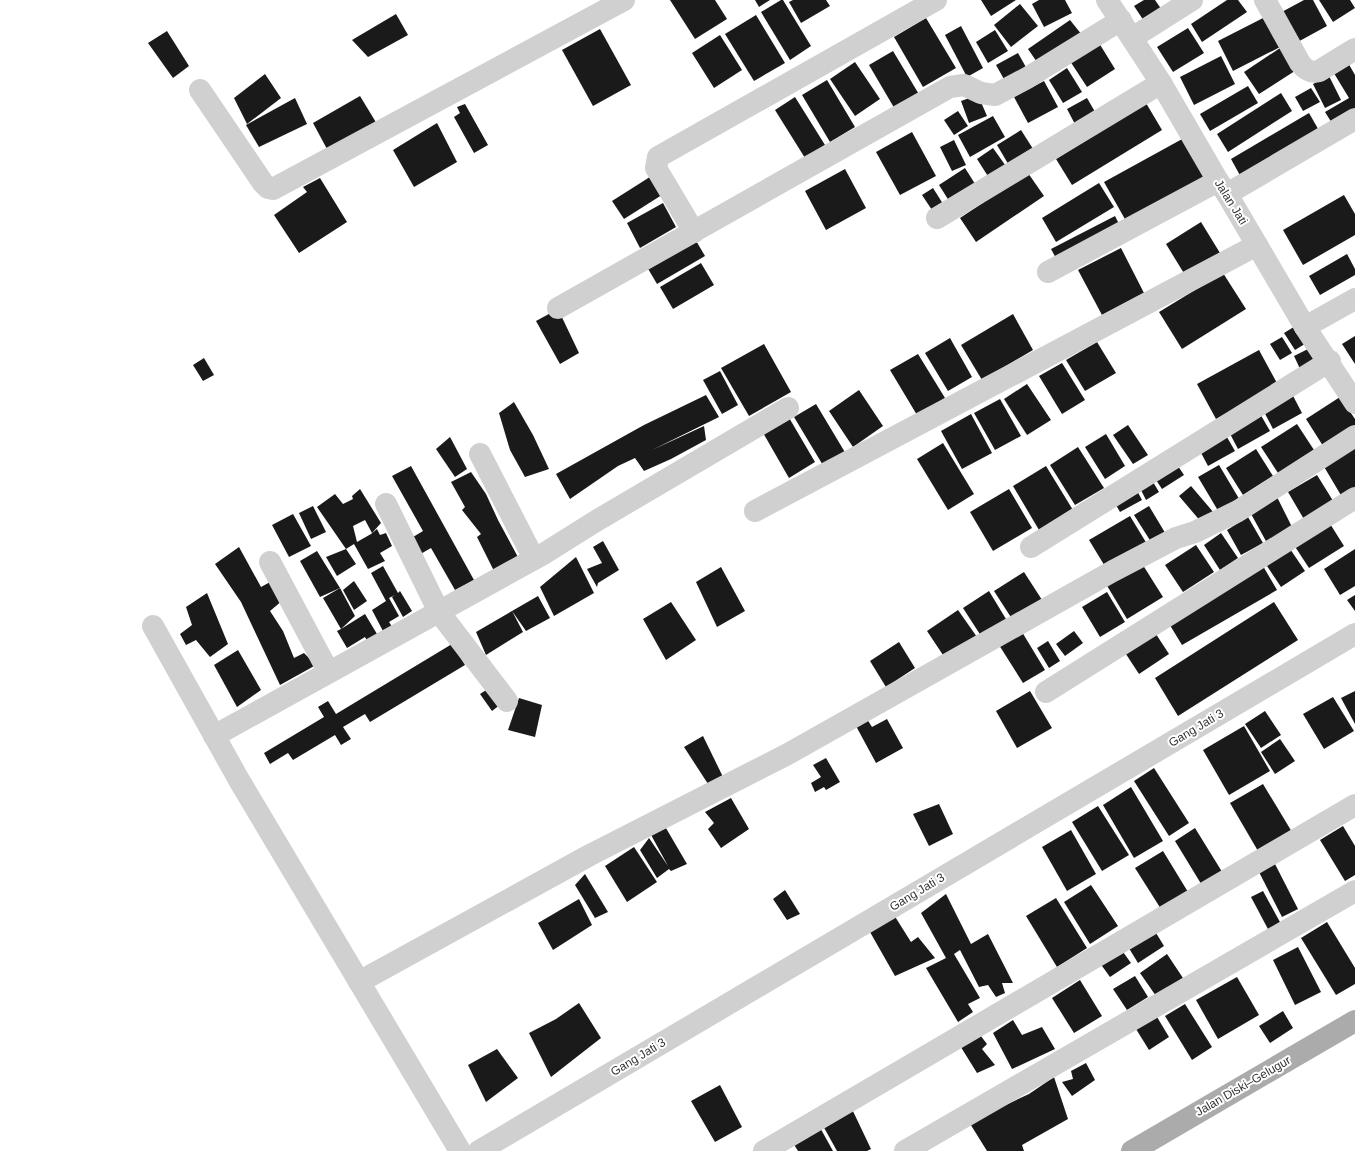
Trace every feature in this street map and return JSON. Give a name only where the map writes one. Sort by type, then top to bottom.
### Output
[{"type":"main road","name":"Jalan Diski–Gelugur","points":[[1132,1151],[1355,1021]]},
{"type":"street","points":[[200,90],[263,182],[268,188],[273,189],[624,0]]},
{"type":"street","points":[[694,232],[656,168],[658,157],[936,0]]},
{"type":"street","name":"Jalan Jati","points":[[1107,0],[1161,83],[1306,327],[1330,361],[1355,403]]},
{"type":"street","points":[[558,308],[950,87],[964,85],[981,93],[995,95],[1126,29],[1192,0]]},
{"type":"street","points":[[1265,0],[1300,63],[1307,70],[1313,72],[1319,71],[1355,49]]},
{"type":"street","points":[[937,218],[1161,83]]},
{"type":"street","points":[[1048,272],[1223,188],[1355,119]]},
{"type":"street","points":[[755,511],[1257,245]]},
{"type":"street","points":[[1306,327],[1355,299]]},
{"type":"street","points":[[1031,547],[1330,361]]},
{"type":"street","points":[[214,736],[328,671],[534,559],[788,408]]},
{"type":"street","points":[[358,982],[590,855],[786,755],[1113,570],[1176,538],[1195,532],[1238,511],[1355,436]]},
{"type":"street","points":[[480,454],[534,559]]},
{"type":"street","points":[[1046,692],[1355,498]]},
{"type":"street","points":[[386,504],[439,612],[507,701]]},
{"type":"street","points":[[270,562],[328,671]]},
{"type":"street","points":[[153,626],[214,736],[358,982],[460,1151]]},
{"type":"street","name":"Gang Jati 3","points":[[479,1151],[1355,634]]},
{"type":"street","points":[[764,1151],[1355,805]]},
{"type":"street","points":[[905,1151],[1355,891]]},
{"type":"building","points":[[670,0],[715,0],[727,19],[695,39]]},
{"type":"building","points":[[755,0],[770,0],[759,7]]},
{"type":"building","points":[[783,0],[811,46],[790,60],[761,12]]},
{"type":"building","points":[[793,0],[826,0],[830,6],[801,23],[789,2]]},
{"type":"building","points":[[981,0],[1016,0],[991,16]]},
{"type":"building","points":[[1039,0],[1065,0],[1072,13],[1044,27],[1032,4]]},
{"type":"building","points":[[1144,0],[1155,0],[1164,13],[1146,24],[1134,6]]},
{"type":"building","points":[[1227,0],[1238,0],[1247,12],[1202,42],[1191,24]]},
{"type":"building","points":[[1304,0],[1313,0],[1327,26],[1294,44],[1278,14]]},
{"type":"building","points":[[1319,0],[1350,0],[1355,8],[1333,22]]},
{"type":"building","points":[[1020,4],[1038,26],[1011,47],[994,25]]},
{"type":"building","points":[[396,14],[408,35],[368,57],[352,40]]},
{"type":"building","points":[[756,15],[785,63],[754,81],[725,34]]},
{"type":"building","points":[[1269,15],[1284,45],[1233,71],[1218,41]]},
{"type":"building","points":[[926,18],[956,68],[923,87],[894,37]]},
{"type":"building","points":[[1070,20],[1082,35],[1039,65],[1028,49]]},
{"type":"building","points":[[961,26],[983,68],[967,77],[945,35]]},
{"type":"building","points":[[1188,28],[1204,53],[1173,72],[1157,47]]},
{"type":"building","points":[[600,29],[631,85],[593,106],[562,50]]},
{"type":"building","points":[[995,30],[1008,51],[988,63],[976,42]]},
{"type":"building","points":[[167,31],[189,66],[173,78],[148,43]]},
{"type":"building","points":[[720,35],[742,70],[714,88],[692,53]]},
{"type":"building","points":[[1099,43],[1115,69],[1087,87],[1070,61]]},
{"type":"building","points":[[1286,44],[1301,67],[1259,94],[1244,72]]},
{"type":"building","points":[[893,51],[920,96],[896,111],[869,65]]},
{"type":"building","points":[[1018,53],[1027,69],[1005,81],[996,65]]},
{"type":"building","points":[[1221,56],[1235,84],[1194,105],[1180,77]]},
{"type":"building","points":[[1347,61],[1355,75],[1355,115],[1335,128],[1325,112],[1349,98],[1332,70]]},
{"type":"building","points":[[855,62],[880,99],[855,116],[830,79]]},
{"type":"building","points":[[1067,68],[1082,92],[1063,103],[1049,80]]},
{"type":"building","points":[[265,74],[281,98],[247,124],[234,98]]},
{"type":"building","points":[[1329,76],[1341,100],[1325,108],[1313,84]]},
{"type":"building","points":[[827,80],[855,127],[830,142],[802,95]]},
{"type":"building","points":[[1044,81],[1058,107],[1028,123],[1014,97]]},
{"type":"building","points":[[1248,86],[1258,103],[1210,131],[1200,114]]},
{"type":"building","points":[[1311,88],[1320,102],[1303,111],[1295,97]]},
{"type":"building","points":[[1281,93],[1292,111],[1228,152],[1217,134]]},
{"type":"building","points":[[978,95],[987,116],[969,123],[961,101]]},
{"type":"building","points":[[360,96],[377,124],[327,149],[313,123]]},
{"type":"building","points":[[795,97],[825,145],[805,158],[775,110]]},
{"type":"building","points":[[295,98],[307,124],[259,147],[246,125]]},
{"type":"building","points":[[1087,98],[1098,117],[1077,128],[1067,109]]},
{"type":"building","points":[[1146,103],[1162,130],[1072,185],[1056,159]]},
{"type":"building","points":[[465,104],[488,145],[474,153],[454,117],[460,113],[457,107]]},
{"type":"building","points":[[958,111],[968,126],[954,135],[944,120]]},
{"type":"building","points":[[1309,113],[1321,134],[1242,179],[1231,159]]},
{"type":"building","points":[[993,116],[1005,137],[970,157],[958,135]]},
{"type":"building","points":[[437,123],[457,162],[414,187],[393,150]]},
{"type":"building","points":[[1021,130],[1035,152],[1010,167],[997,145]]},
{"type":"building","points":[[912,132],[936,176],[900,195],[876,152]]},
{"type":"building","points":[[1184,138],[1205,177],[1126,221],[1104,182]]},
{"type":"building","points":[[954,140],[966,165],[952,171],[940,147]]},
{"type":"building","points":[[993,148],[1008,169],[991,181],[977,159]]},
{"type":"building","points":[[965,168],[977,187],[951,204],[939,185]]},
{"type":"building","points":[[845,169],[866,208],[826,230],[805,191]]},
{"type":"building","points":[[1028,173],[1044,196],[976,242],[960,218]]},
{"type":"building","points":[[653,175],[665,193],[624,219],[612,201]]},
{"type":"building","points":[[320,178],[347,222],[299,253],[274,215],[307,192],[303,187]]},
{"type":"building","points":[[1099,183],[1114,207],[1056,242],[1042,218]]},
{"type":"building","points":[[933,188],[945,207],[934,213],[922,195]]},
{"type":"building","points":[[1344,195],[1355,214],[1355,235],[1303,265],[1283,230]]},
{"type":"building","points":[[663,203],[676,227],[640,248],[627,223]]},
{"type":"building","points":[[1115,216],[1122,230],[1058,262],[1051,249]]},
{"type":"building","points":[[1201,222],[1220,253],[1185,275],[1166,244]]},
{"type":"building","points":[[695,239],[705,256],[657,284],[647,267]]},
{"type":"building","points":[[1121,248],[1144,293],[1102,315],[1078,270]]},
{"type":"building","points":[[1347,254],[1355,269],[1355,275],[1320,295],[1309,276]]},
{"type":"building","points":[[701,263],[714,285],[673,309],[660,287]]},
{"type":"building","points":[[1223,273],[1246,309],[1182,349],[1159,312]]},
{"type":"building","points":[[558,309],[579,353],[560,364],[536,321]]},
{"type":"building","points":[[1013,314],[1033,350],[982,380],[961,345]]},
{"type":"building","points":[[1297,325],[1308,342],[1295,350],[1284,333]]},
{"type":"building","points":[[1355,336],[1355,364],[1342,344]]},
{"type":"building","points":[[1282,337],[1292,353],[1280,360],[1270,344]]},
{"type":"building","points":[[950,338],[972,377],[948,391],[925,353]]},
{"type":"building","points":[[1097,342],[1116,373],[1085,391],[1066,360]]},
{"type":"building","points":[[764,344],[791,392],[749,416],[721,368]]},
{"type":"building","points":[[1310,348],[1318,365],[1302,373],[1294,356]]},
{"type":"building","points":[[1259,350],[1278,385],[1216,419],[1197,384]]},
{"type":"building","points":[[918,354],[945,398],[917,415],[890,370]]},
{"type":"building","points":[[204,358],[214,375],[203,381],[193,365]]},
{"type":"building","points":[[1062,363],[1085,400],[1062,414],[1039,376]]},
{"type":"building","points":[[720,371],[738,405],[722,414],[703,380]]},
{"type":"building","points":[[1027,384],[1051,420],[1027,435],[1004,399]]},
{"type":"building","points":[[859,390],[883,426],[853,447],[829,411]]},
{"type":"building","points":[[1291,392],[1302,413],[1273,429],[1262,408]]},
{"type":"building","points":[[706,395],[719,417],[652,450],[704,426],[706,440],[671,459],[644,471],[635,458],[618,466],[570,499],[556,474],[644,425]]},
{"type":"building","points":[[1340,397],[1355,419],[1355,429],[1325,449],[1306,419]]},
{"type":"building","points":[[1000,399],[1021,436],[995,450],[974,413]]},
{"type":"building","points":[[514,402],[533,435],[549,469],[525,477],[510,450],[499,413]]},
{"type":"building","points":[[816,404],[846,454],[824,467],[794,417]]},
{"type":"building","points":[[1259,412],[1270,431],[1238,449],[1228,430]]},
{"type":"building","points":[[971,414],[992,453],[962,469],[941,431]]},
{"type":"building","points":[[788,416],[815,462],[789,478],[762,431]]},
{"type":"building","points":[[1297,424],[1314,450],[1278,473],[1261,447]]},
{"type":"building","points":[[1128,425],[1148,455],[1133,464],[1113,435]]},
{"type":"building","points":[[1224,432],[1235,451],[1208,466],[1198,447]]},
{"type":"building","points":[[1106,434],[1125,466],[1105,479],[1085,447]]},
{"type":"building","points":[[450,437],[467,469],[455,477],[436,449]]},
{"type":"building","points":[[943,443],[974,494],[948,510],[917,459]]},
{"type":"building","points":[[1078,447],[1104,488],[1075,505],[1050,465]]},
{"type":"building","points":[[1355,447],[1355,489],[1342,497],[1323,465]]},
{"type":"building","points":[[1256,449],[1273,476],[1243,495],[1226,468]]},
{"type":"building","points":[[1174,460],[1184,475],[1162,489],[1152,474]]},
{"type":"building","points":[[1219,465],[1241,502],[1220,514],[1198,477]]},
{"type":"building","points":[[411,466],[474,580],[455,590],[431,548],[417,556],[408,540],[423,531],[392,476]]},
{"type":"building","points":[[1046,466],[1076,515],[1042,535],[1013,486]]},
{"type":"building","points":[[471,472],[486,494],[519,559],[496,575],[477,537],[481,534],[462,510],[465,507],[451,482]]},
{"type":"building","points":[[1317,475],[1335,504],[1305,521],[1288,492]]},
{"type":"building","points":[[1150,477],[1159,492],[1146,500],[1138,484]]},
{"type":"building","points":[[1134,485],[1142,500],[1120,512],[1112,498]]},
{"type":"building","points":[[1191,486],[1214,513],[1202,523],[1179,496]]},
{"type":"building","points":[[360,489],[381,523],[372,533],[365,520],[353,526],[357,542],[371,534],[377,529],[380,535],[386,533],[392,546],[380,553],[385,561],[368,569],[354,544],[346,549],[317,507],[335,494],[343,504],[353,499],[352,496]]},
{"type":"building","points":[[1009,489],[1032,528],[993,551],[970,512]]},
{"type":"building","points":[[1277,497],[1293,529],[1267,543],[1250,512]]},
{"type":"building","points":[[313,506],[326,532],[311,539],[299,513]]},
{"type":"building","points":[[1149,506],[1167,536],[1153,545],[1134,515]]},
{"type":"building","points":[[293,514],[311,546],[289,557],[272,525]]},
{"type":"building","points":[[1130,516],[1147,544],[1106,568],[1089,540]]},
{"type":"building","points":[[1248,517],[1263,543],[1241,555],[1227,530]]},
{"type":"building","points":[[1327,519],[1344,546],[1309,568],[1292,542]]},
{"type":"building","points":[[1221,533],[1238,558],[1220,570],[1204,545]]},
{"type":"building","points":[[603,541],[619,570],[598,583],[597,587],[587,569],[602,563],[593,547]]},
{"type":"building","points":[[1286,543],[1305,571],[1281,587],[1263,560]]},
{"type":"building","points":[[1196,545],[1214,572],[1183,592],[1165,565]]},
{"type":"building","points":[[239,547],[261,587],[272,581],[283,600],[270,611],[283,631],[294,658],[304,653],[316,665],[280,685],[241,602],[215,564]]},
{"type":"building","points":[[346,549],[356,564],[337,576],[326,557]]},
{"type":"building","points":[[1355,549],[1355,586],[1340,595],[1324,569]]},
{"type":"building","points":[[317,551],[340,588],[320,597],[300,561]]},
{"type":"building","points":[[576,557],[594,593],[554,616],[540,587]]},
{"type":"building","points":[[1141,562],[1163,597],[1127,619],[1106,584]]},
{"type":"building","points":[[383,566],[398,593],[400,591],[412,611],[403,617],[392,597],[395,595],[389,598],[399,616],[389,622],[393,628],[384,633],[372,610],[386,601],[371,573]]},
{"type":"building","points":[[1263,566],[1277,590],[1182,645],[1168,622]]},
{"type":"building","points":[[721,567],[745,611],[717,627],[696,582]]},
{"type":"building","points":[[1024,572],[1044,603],[1014,622],[994,591]]},
{"type":"building","points":[[354,581],[367,601],[354,610],[343,590]]},
{"type":"building","points":[[340,588],[355,616],[341,629],[323,598]]},
{"type":"building","points":[[989,591],[1009,624],[983,639],[963,608]]},
{"type":"building","points":[[1107,592],[1125,622],[1100,637],[1082,607]]},
{"type":"building","points":[[207,593],[228,644],[210,657],[196,640],[186,645],[180,634],[192,625],[186,607]]},
{"type":"building","points":[[1355,595],[1355,611],[1347,600]]},
{"type":"building","points":[[538,596],[550,618],[526,631],[512,611]]},
{"type":"building","points":[[671,602],[696,640],[666,660],[643,619]]},
{"type":"building","points":[[1274,602],[1298,640],[1178,716],[1155,678]]},
{"type":"building","points":[[958,610],[977,637],[945,658],[927,631]]},
{"type":"building","points":[[512,611],[523,632],[486,655],[476,632]]},
{"type":"building","points":[[365,614],[380,639],[370,646],[365,637],[347,648],[337,631]]},
{"type":"building","points":[[1152,628],[1169,654],[1139,674],[1122,648]]},
{"type":"building","points":[[1074,631],[1083,643],[1065,656],[1056,644]]},
{"type":"building","points":[[1022,632],[1045,670],[1023,683],[999,645]]},
{"type":"building","points":[[1048,641],[1060,661],[1049,668],[1037,648]]},
{"type":"building","points":[[899,642],[915,668],[886,687],[870,661]]},
{"type":"building","points":[[452,644],[465,665],[370,722],[365,714],[343,727],[351,739],[341,745],[335,735],[293,760],[288,753],[270,764],[264,753],[324,717],[318,707],[328,701],[336,714]]},
{"type":"building","points":[[238,650],[261,690],[237,707],[214,665]]},
{"type":"building","points":[[491,687],[501,704],[492,711],[480,694]]},
{"type":"building","points":[[1030,691],[1052,728],[1017,748],[996,711]]},
{"type":"building","points":[[1355,691],[1355,724],[1341,698]]},
{"type":"building","points":[[1333,697],[1354,731],[1324,749],[1303,714]]},
{"type":"building","points":[[519,698],[542,705],[535,737],[508,730]]},
{"type":"building","points":[[1265,711],[1281,735],[1261,748],[1245,724]]},
{"type":"building","points":[[867,719],[872,727],[887,719],[903,748],[876,763],[856,726]]},
{"type":"building","points":[[1244,726],[1270,771],[1229,795],[1203,750]]},
{"type":"building","points":[[703,736],[724,779],[710,787],[684,747]]},
{"type":"building","points":[[1280,739],[1295,761],[1275,774],[1261,752]]},
{"type":"building","points":[[826,758],[840,782],[826,790],[824,787],[815,792],[811,783],[821,777],[813,765]]},
{"type":"building","points":[[1154,768],[1189,823],[1169,836],[1134,781]]},
{"type":"building","points":[[1263,784],[1292,832],[1258,851],[1230,803]]},
{"type":"building","points":[[1131,787],[1163,841],[1134,858],[1103,805]]},
{"type":"building","points":[[731,798],[749,829],[721,848],[708,829],[714,823],[705,812]]},
{"type":"building","points":[[939,804],[953,834],[929,846],[913,814]]},
{"type":"building","points":[[1098,806],[1129,855],[1102,871],[1072,822]]},
{"type":"building","points":[[663,823],[687,864],[671,871],[669,869],[657,878],[640,850],[649,838],[668,866],[650,833]]},
{"type":"building","points":[[1343,826],[1355,846],[1355,875],[1345,881],[1320,840]]},
{"type":"building","points":[[1195,828],[1224,875],[1203,887],[1175,841]]},
{"type":"building","points":[[1071,830],[1096,874],[1067,891],[1042,847]]},
{"type":"building","points":[[634,847],[657,882],[627,902],[605,866]]},
{"type":"building","points":[[1163,851],[1188,892],[1161,909],[1135,868]]},
{"type":"building","points":[[1275,864],[1298,909],[1282,917],[1259,872]]},
{"type":"building","points":[[585,874],[608,912],[595,918],[575,885]]},
{"type":"building","points":[[1091,885],[1118,926],[1090,944],[1064,902]]},
{"type":"building","points":[[785,890],[800,914],[787,920],[773,899]]},
{"type":"building","points":[[1263,891],[1281,924],[1269,931],[1251,897]]},
{"type":"building","points":[[946,894],[971,944],[988,934],[1013,983],[1002,983],[1005,993],[996,997],[988,985],[979,987],[960,950],[954,954],[980,998],[968,1004],[973,1012],[958,1022],[926,968],[946,958],[921,913]]},
{"type":"building","points":[[1056,898],[1087,948],[1057,967],[1026,916]]},
{"type":"building","points":[[579,899],[592,925],[553,950],[538,923]]},
{"type":"building","points":[[894,915],[911,942],[918,937],[935,958],[895,976],[870,932]]},
{"type":"building","points":[[1327,922],[1355,968],[1355,984],[1336,995],[1301,938]]},
{"type":"building","points":[[1153,928],[1164,946],[1138,963],[1127,945]]},
{"type":"building","points":[[1118,945],[1131,963],[1110,977],[1097,959]]},
{"type":"building","points":[[1298,947],[1321,992],[1295,1005],[1273,960]]},
{"type":"building","points":[[1167,954],[1183,978],[1156,996],[1140,973]]},
{"type":"building","points":[[1135,976],[1148,997],[1127,1010],[1113,989]]},
{"type":"building","points":[[1237,977],[1259,1015],[1218,1039],[1196,1000]]},
{"type":"building","points":[[1080,980],[1102,1016],[1074,1033],[1052,998]]},
{"type":"building","points":[[579,1003],[601,1038],[551,1077],[529,1033],[556,1019]]},
{"type":"building","points":[[1185,1004],[1212,1047],[1192,1060],[1165,1016]]},
{"type":"building","points":[[1283,1011],[1293,1028],[1270,1043],[1259,1026]]},
{"type":"building","points":[[1157,1017],[1169,1037],[1149,1050],[1136,1029]]},
{"type":"building","points":[[1013,1020],[1022,1035],[1042,1027],[1055,1049],[1012,1069],[993,1033]]},
{"type":"building","points":[[977,1031],[987,1044],[982,1049],[995,1065],[977,1073],[959,1044]]},
{"type":"building","points":[[497,1049],[518,1078],[486,1102],[468,1065]]},
{"type":"building","points":[[1086,1063],[1095,1080],[1072,1096],[1062,1082],[1073,1079],[1071,1071]]},
{"type":"building","points":[[1054,1077],[1068,1119],[1022,1145],[1024,1151],[987,1151],[969,1122],[1029,1094]]},
{"type":"building","points":[[720,1085],[742,1127],[715,1142],[691,1101]]},
{"type":"building","points":[[851,1107],[871,1149],[867,1151],[837,1151],[822,1124]]},
{"type":"building","points":[[818,1124],[833,1151],[798,1151],[793,1143]]}]
